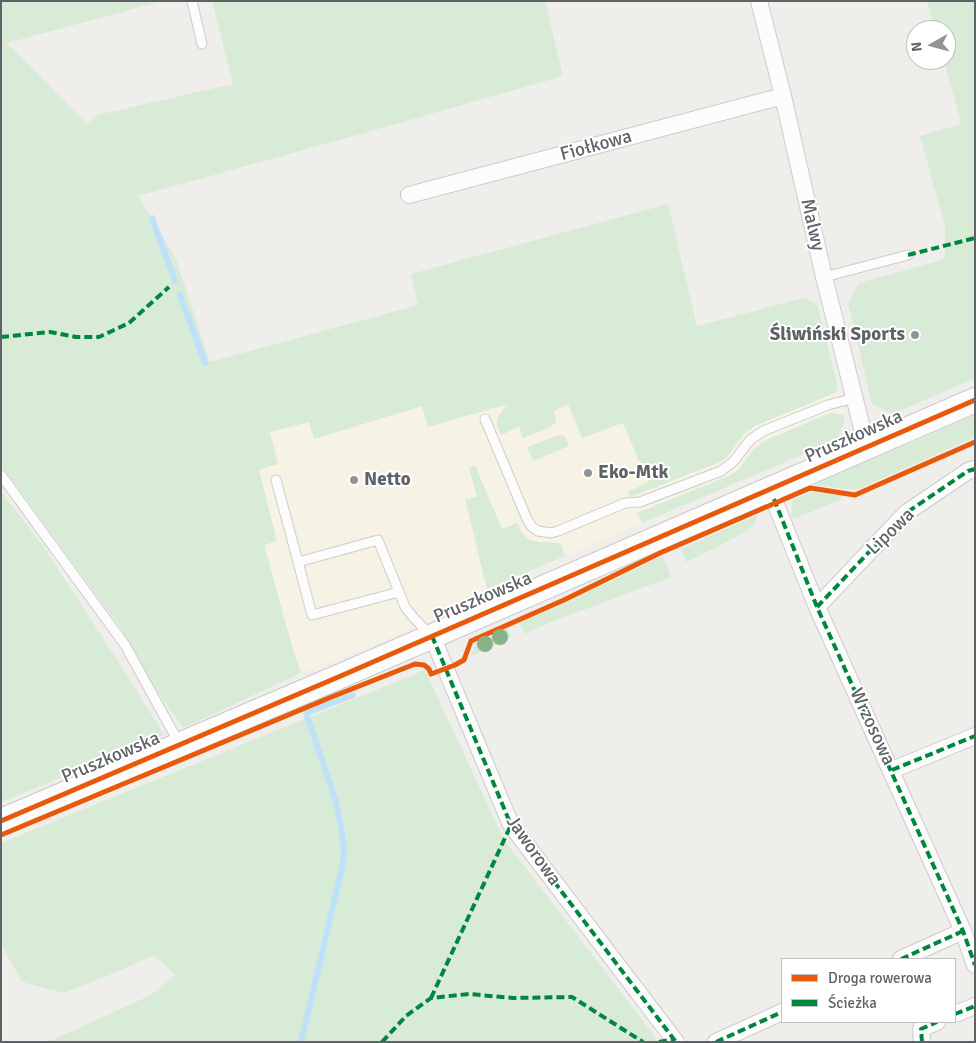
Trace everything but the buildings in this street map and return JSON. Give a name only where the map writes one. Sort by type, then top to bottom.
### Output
[{"type":"street","name":"Malwy","points":[[759,1],[783,96],[824,277],[867,448]]},
{"type":"street","name":"Fiołkowa","points":[[409,195],[783,96]]},
{"type":"street","name":"Pruszkowska","points":[[1,821],[180,746],[975,400]]},
{"type":"street","name":"Lipowa","points":[[817,607],[906,513],[968,471],[975,469]]},
{"type":"street","name":"Wrzosowa","points":[[770,490],[817,607],[964,931],[975,965]]},
{"type":"street","name":"Jaworowa","points":[[432,636],[510,825],[676,1042]]},
{"type":"street","points":[[892,770],[975,736]]},
{"type":"street","points":[[903,958],[964,931]]},
{"type":"street","points":[[956,1014],[975,1006]]},
{"type":"street","points":[[716,1042],[781,1012]]},
{"type":"street","points":[[922,1035],[936,1023]]},
{"type":"lane","points":[[192,1],[202,44]]},
{"type":"lane","points":[[824,277],[908,255]]},
{"type":"lane","points":[[485,420],[526,519],[538,531],[551,533],[625,503],[640,502],[721,471],[734,461],[750,440],[763,431],[828,405],[855,398]]},
{"type":"lane","points":[[1,474],[125,645],[180,746]]},
{"type":"lane","points":[[276,480],[312,615],[399,592]]},
{"type":"lane","points":[[298,562],[378,540],[405,607],[432,636]]},
{"type":"shaded area","points":[[804,298],[818,305],[844,415],[844,422],[837,440],[487,589],[489,596],[372,646],[301,673],[264,545],[277,541],[259,469],[277,464],[269,433],[309,422],[314,439],[422,406],[428,427],[510,403]]},
{"type":"green space","points":[[1,1],[163,1],[7,43],[87,124],[97,115],[233,84],[212,1],[545,1],[563,76],[138,196],[176,259],[210,362],[418,305],[411,274],[668,204],[697,326],[804,298],[818,305],[838,389],[835,393],[755,426],[745,433],[727,457],[720,462],[630,497],[628,492],[648,482],[623,423],[582,438],[568,404],[554,411],[556,419],[553,425],[523,438],[519,427],[501,435],[497,419],[508,404],[428,427],[422,406],[314,439],[309,422],[270,432],[278,464],[259,470],[277,541],[264,545],[301,673],[183,728],[150,681],[120,627],[1,465]]},
{"type":"green space","name":"Śliwiński Sports","points":[[927,1],[975,1],[975,378],[893,414],[872,404],[848,303],[859,283],[945,259],[945,226],[920,136],[961,124],[947,70],[956,70],[956,20],[932,20]]},
{"type":"green space","points":[[830,413],[844,415],[844,422],[837,440],[642,523],[637,513],[731,475],[738,470],[753,450],[764,441]]},
{"type":"green space","points":[[975,414],[975,437],[863,487],[853,490],[811,484],[906,445]]},
{"type":"green space","points":[[559,435],[565,437],[569,446],[533,461],[527,447]]},
{"type":"green space","points":[[475,465],[502,529],[517,523],[529,540],[560,543],[565,556],[487,589],[465,499],[477,497],[469,468]]},
{"type":"green space","points":[[1,491],[43,546],[164,735],[1,802]]},
{"type":"green space","points":[[814,492],[843,496],[839,500],[804,515],[791,517],[793,500]]},
{"type":"green space","points":[[758,515],[754,524],[745,532],[686,562],[681,549]]},
{"type":"green space","points":[[663,556],[671,577],[546,624],[525,634],[520,623]]},
{"type":"green space","points":[[508,628],[511,638],[471,656],[475,643]]},
{"type":"green space","points":[[425,670],[504,840],[658,1042],[48,1042],[151,995],[175,975],[154,955],[64,993],[22,982],[1,944],[1,843]]},
{"type":"waterway","points":[[152,218],[175,281]]},
{"type":"waterway","points":[[180,295],[205,363]]},
{"type":"waterway","points":[[301,1042],[343,864],[344,848],[336,802],[306,713],[353,695]]},
{"type":"marked path","points":[[908,255],[975,238]]},
{"type":"marked path","points":[[1,337],[50,332],[76,337],[99,337],[129,323],[169,287]]},
{"type":"marked path","points":[[817,607],[906,513],[968,471],[975,469]]},
{"type":"marked path","points":[[774,499],[817,607],[963,931],[975,965]]},
{"type":"marked path","points":[[432,636],[511,825],[676,1042]]},
{"type":"marked path","points":[[892,770],[975,736]]},
{"type":"marked path","points":[[431,998],[511,825]]},
{"type":"marked path","points":[[903,958],[963,931]]},
{"type":"marked path","points":[[382,1042],[406,1016],[431,998],[469,994],[513,998],[572,997],[643,1042]]},
{"type":"marked path","points":[[956,1014],[975,1006]]},
{"type":"marked path","points":[[716,1042],[781,1012]]},
{"type":"marked path","points":[[922,1042],[921,1029],[935,1023]]},
{"type":"marked path","points":[[659,1042],[675,1039]]},
{"type":"cycle path","points":[[1,821],[343,675],[975,400]]},
{"type":"cycle path","points":[[1,835],[415,664],[424,665],[431,674],[455,665],[464,660],[471,641],[564,600],[660,553],[810,488],[855,495],[975,442]]},
{"type":"place","name":"Śliwiński Sports","points":[[915,335]]},
{"type":"place","name":"Eko-Mtk","points":[[588,473]]},
{"type":"place","name":"Netto","points":[[354,480]]}]
